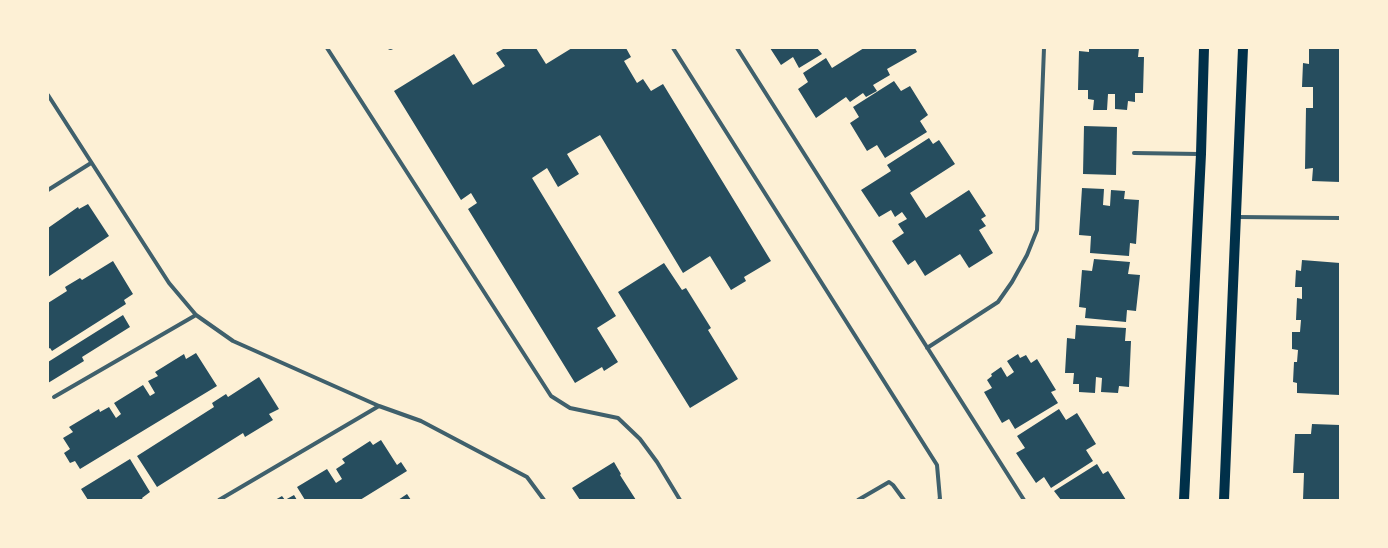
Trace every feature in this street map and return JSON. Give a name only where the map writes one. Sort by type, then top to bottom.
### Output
[{"type":"main road","points":[[1184,500],[1201,154],[1204,48]]},
{"type":"main road","points":[[1224,500],[1243,48]]},
{"type":"lane","points":[[327,48],[551,396],[570,408],[618,418],[640,439],[657,462],[680,500]]},
{"type":"lane","points":[[673,48],[937,465],[939,500]]},
{"type":"lane","points":[[737,48],[1024,500]]},
{"type":"lane","points":[[927,348],[998,302],[1027,255],[1037,230],[1044,48]]},
{"type":"lane","points":[[48,95],[168,283],[196,315],[233,341],[379,406],[422,421],[527,476],[544,500]]},
{"type":"lane","points":[[1134,153],[1201,154]]},
{"type":"lane","points":[[48,190],[90,162]]},
{"type":"lane","points":[[1236,217],[1340,218]]},
{"type":"lane","points":[[54,398],[196,315]]},
{"type":"lane","points":[[219,500],[379,406]]},
{"type":"lane","points":[[858,500],[889,482],[904,500]]},
{"type":"building","points":[[505,48],[536,48],[546,64],[572,48],[626,48],[631,57],[624,61],[637,83],[643,79],[651,91],[663,84],[771,261],[744,277],[746,281],[731,290],[710,256],[683,273],[600,135],[567,154],[579,174],[558,187],[547,168],[532,178],[616,316],[597,328],[618,362],[604,371],[602,367],[575,383],[468,209],[477,203],[471,193],[461,200],[394,91],[454,54],[473,85],[505,66],[496,53]]},
{"type":"building","points":[[770,48],[817,48],[822,54],[799,68],[793,57],[781,65]]},
{"type":"building","points":[[864,48],[915,48],[917,52],[887,69],[890,75],[873,85],[877,91],[866,97],[863,93],[850,102],[846,97],[816,118],[798,89],[808,82],[803,73],[826,58],[832,68]]},
{"type":"building","points":[[1089,48],[1139,48],[1138,57],[1144,57],[1143,93],[1135,93],[1135,102],[1128,101],[1127,110],[1115,109],[1115,94],[1108,94],[1107,110],[1093,110],[1094,100],[1088,99],[1088,90],[1078,90],[1079,51],[1089,52]]},
{"type":"building","points":[[1309,48],[1340,48],[1340,182],[1312,181],[1313,168],[1305,169],[1306,108],[1313,108],[1313,87],[1302,87],[1303,63],[1309,64]]},
{"type":"building","points":[[894,81],[901,91],[910,86],[928,115],[920,121],[927,132],[885,158],[877,145],[867,151],[850,123],[859,117],[853,107]]},
{"type":"building","points":[[1084,126],[1117,127],[1116,175],[1083,174]]},
{"type":"building","points":[[929,138],[933,144],[939,140],[955,164],[910,193],[926,218],[969,190],[986,216],[981,219],[986,226],[979,230],[993,253],[969,268],[960,254],[925,276],[915,260],[908,265],[892,241],[904,233],[898,224],[907,219],[902,212],[895,217],[891,210],[879,217],[861,190],[891,171],[887,165]]},
{"type":"building","points":[[1082,188],[1104,189],[1103,205],[1110,206],[1111,190],[1125,191],[1124,199],[1139,200],[1136,244],[1130,243],[1129,256],[1090,253],[1091,236],[1079,235]]},
{"type":"building","points":[[88,204],[109,236],[48,277],[48,228],[78,207],[79,209]]},
{"type":"building","points":[[1094,259],[1130,262],[1128,274],[1140,275],[1136,311],[1127,310],[1126,322],[1085,318],[1086,308],[1079,307],[1082,270],[1092,271]]},
{"type":"building","points":[[1302,260],[1340,263],[1340,395],[1297,393],[1297,383],[1293,382],[1294,362],[1297,362],[1298,350],[1292,349],[1292,332],[1300,332],[1301,320],[1296,320],[1297,298],[1302,299],[1302,287],[1295,287],[1296,270],[1301,271]]},
{"type":"building","points":[[113,261],[133,294],[124,300],[126,304],[52,351],[50,348],[48,349],[48,303],[67,291],[65,287],[80,278],[82,280]]},
{"type":"building","points":[[664,263],[682,290],[686,288],[711,328],[708,330],[738,379],[690,408],[618,292]]},
{"type":"building","points":[[123,315],[130,327],[82,357],[84,361],[48,383],[48,362]]},
{"type":"building","points":[[1076,325],[1126,328],[1125,341],[1131,341],[1129,387],[1119,386],[1118,393],[1101,392],[1102,378],[1096,377],[1095,393],[1079,392],[1079,384],[1073,384],[1074,373],[1065,373],[1067,338],[1075,339]]},
{"type":"building","points":[[196,353],[217,386],[80,469],[75,461],[70,463],[64,453],[70,449],[63,438],[73,432],[69,427],[99,409],[100,412],[109,407],[116,418],[121,414],[114,403],[143,385],[150,396],[155,393],[148,381],[158,376],[155,372],[184,354],[186,359]]},
{"type":"building","points":[[1018,354],[1020,358],[1026,355],[1031,363],[1037,359],[1056,390],[1051,392],[1058,403],[1015,429],[1009,419],[1002,423],[984,392],[992,388],[987,380],[992,376],[991,374],[1001,367],[1007,377],[1014,372],[1007,361]]},
{"type":"building","points":[[259,377],[279,409],[269,414],[273,420],[245,437],[243,433],[157,487],[137,456],[214,407],[212,403],[226,394],[228,397]]},
{"type":"building","points":[[1059,409],[1066,420],[1077,413],[1096,444],[1086,450],[1093,461],[1051,488],[1044,477],[1036,483],[1016,453],[1025,448],[1017,436]]},
{"type":"building","points":[[1312,424],[1340,425],[1340,500],[1303,500],[1304,473],[1293,473],[1295,434],[1311,434]]},
{"type":"building","points":[[381,440],[397,465],[401,462],[407,471],[360,500],[305,500],[297,487],[327,469],[336,483],[342,479],[336,469],[345,463],[342,459],[370,441],[373,445]]},
{"type":"building","points":[[130,459],[150,492],[142,498],[143,500],[88,500],[81,489]]},
{"type":"building","points":[[614,462],[636,500],[580,500],[572,488]]},
{"type":"building","points":[[1097,464],[1103,474],[1108,471],[1126,500],[1061,500],[1054,491]]},
{"type":"building","points":[[407,494],[411,500],[398,500]]},
{"type":"building","points":[[294,495],[297,500],[285,500]]},
{"type":"building","points":[[282,496],[285,500],[275,500]]}]
